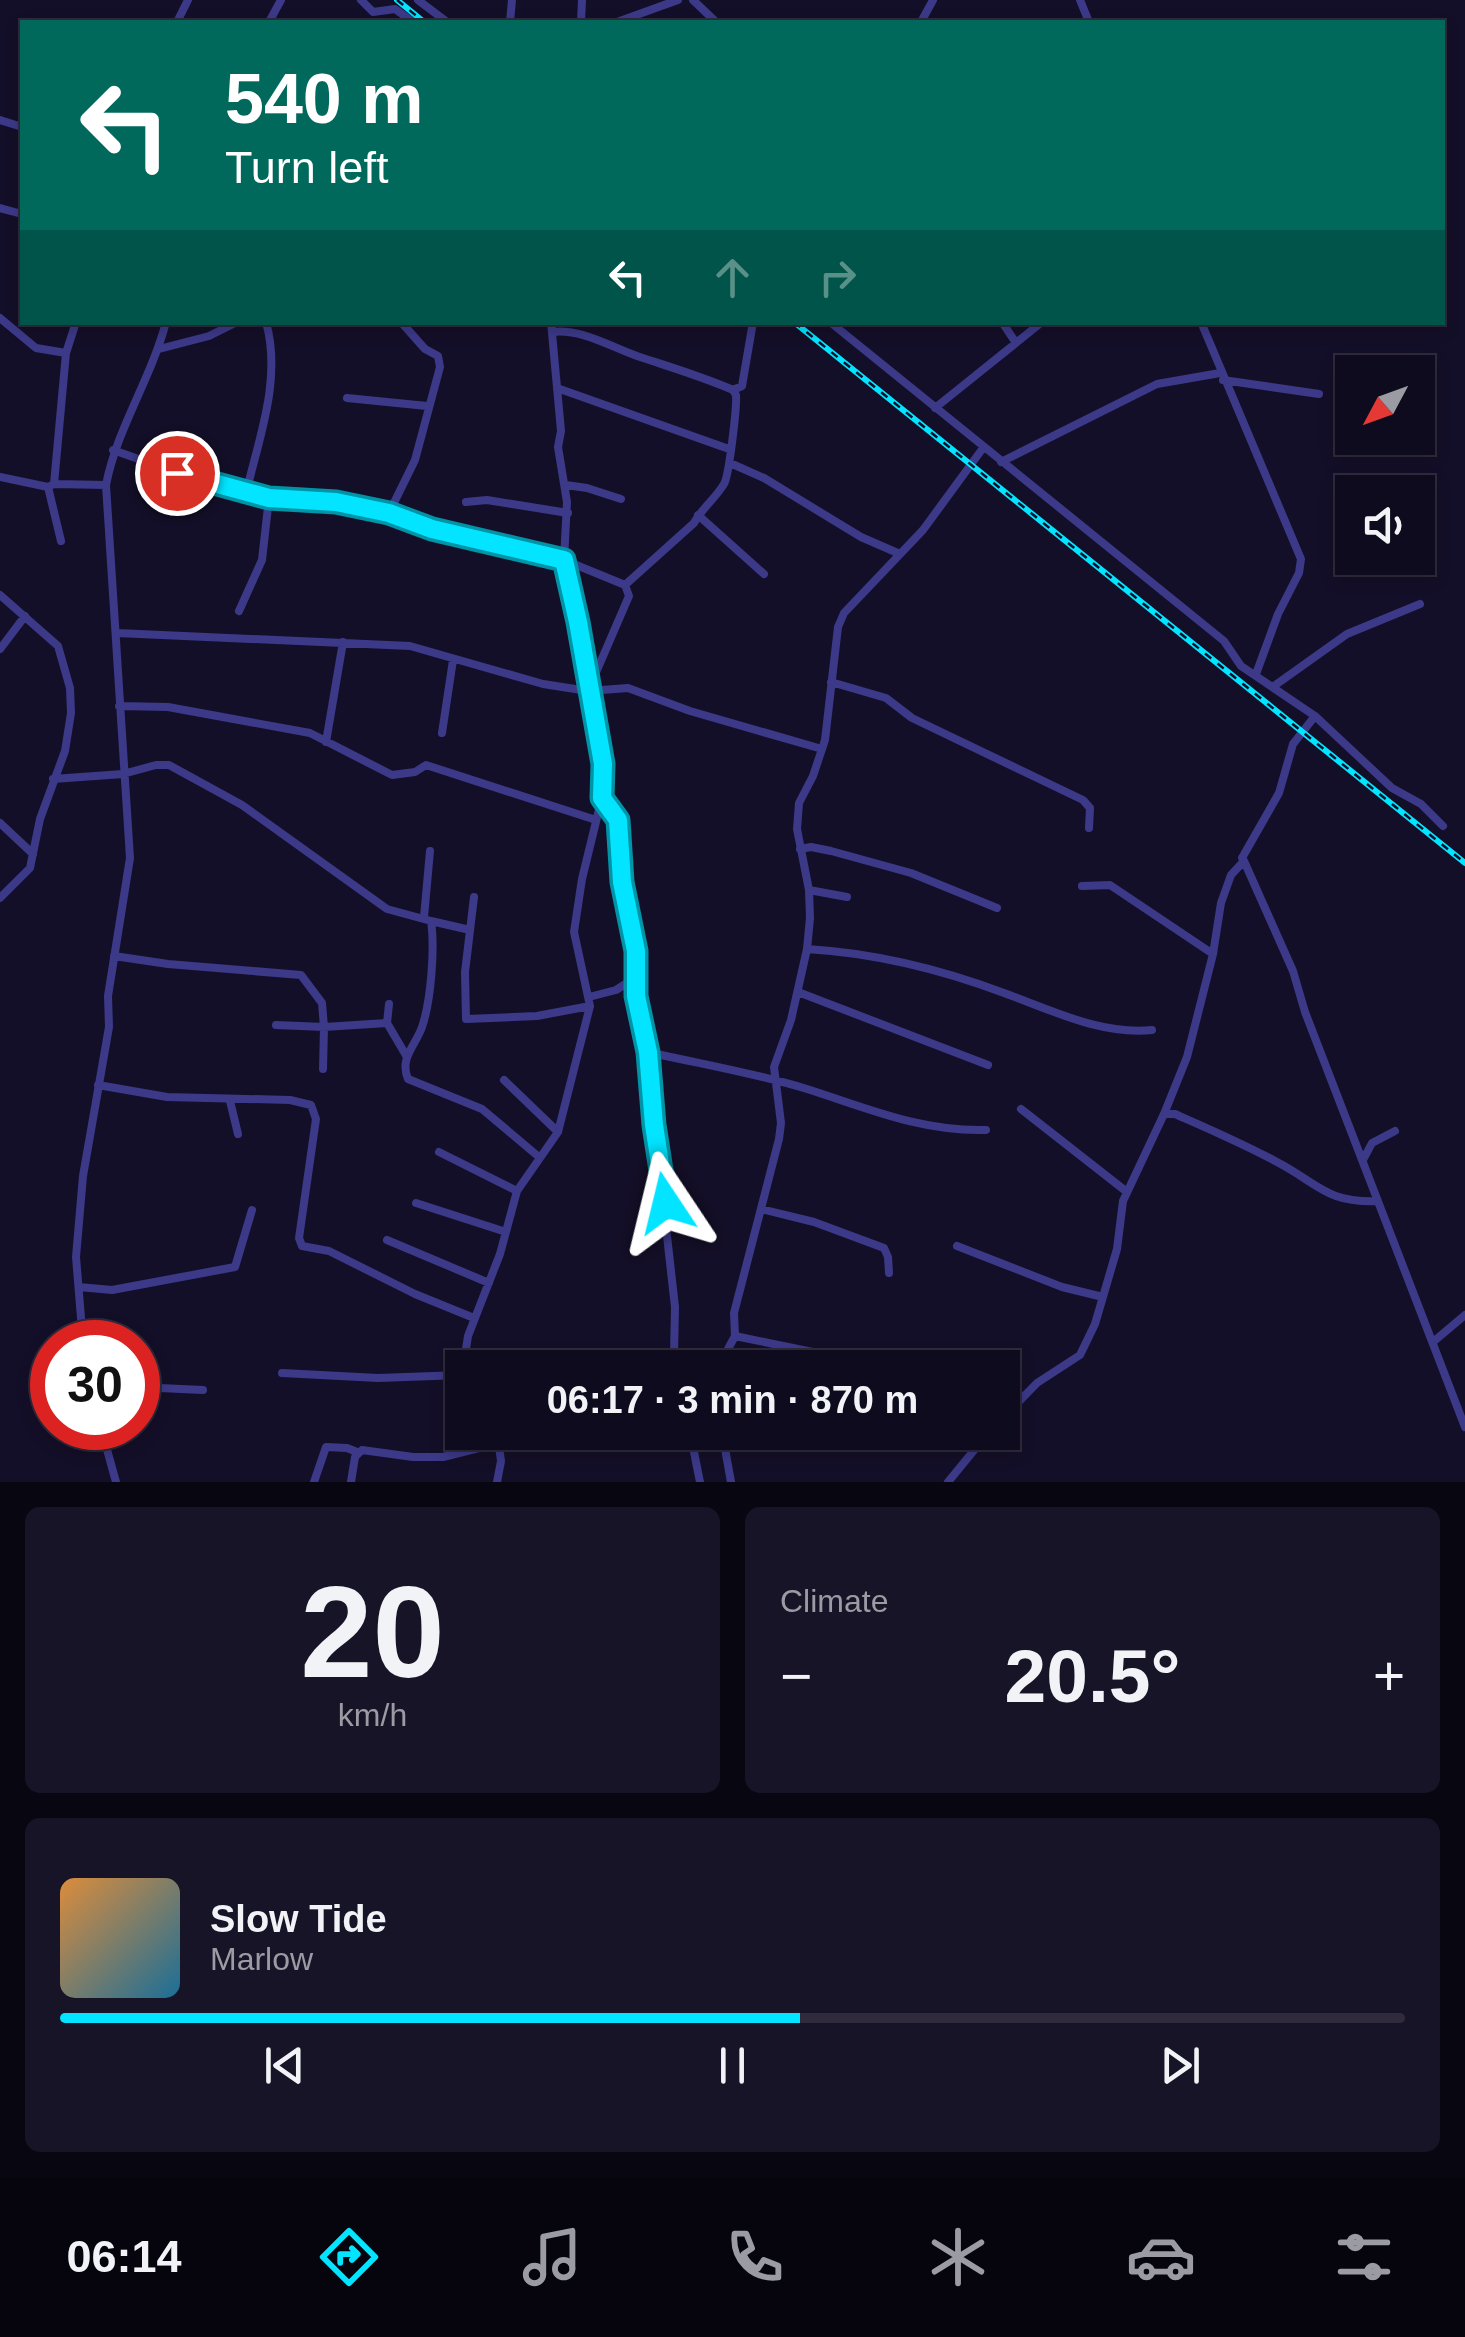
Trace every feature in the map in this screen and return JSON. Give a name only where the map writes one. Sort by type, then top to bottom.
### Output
[{"type":"street","points":[[362,0],[374,17],[395,9],[410,20]]},
{"type":"street","points":[[418,0],[443,20]]},
{"type":"street","points":[[623,20],[678,0]]},
{"type":"street","points":[[693,0],[714,20]]},
{"type":"street","points":[[0,120],[19,126]]},
{"type":"street","points":[[0,318],[36,348],[66,352]]},
{"type":"street","points":[[61,541],[51,486],[66,352],[75,325]]},
{"type":"street","points":[[81,1320],[76,1257],[83,1176],[109,1027],[108,996],[130,858],[106,486],[113,450],[159,349],[165,325]]},
{"type":"street","points":[[159,349],[210,336],[230,325]]},
{"type":"street","points":[[246,494],[271,383],[267,325]]},
{"type":"street","points":[[389,513],[414,460],[441,360],[425,349],[405,325]]},
{"type":"street","points":[[467,1350],[517,1191],[558,1132],[589,1001],[574,932],[602,798],[603,764],[564,560],[568,513],[558,447],[561,431],[552,327],[614,345],[733,390],[742,386],[752,325]]},
{"type":"street","points":[[834,325],[1224,642],[1241,666],[1315,716],[1392,788],[1420,804],[1443,826]]},
{"type":"street","points":[[1004,325],[1016,343]]},
{"type":"street","points":[[935,408],[1038,325]]},
{"type":"street","points":[[1202,325],[1301,559],[1299,573],[1278,614],[1256,674]]},
{"type":"street","points":[[1001,462],[1157,384],[1221,377],[1319,394]]},
{"type":"street","points":[[557,388],[729,449]]},
{"type":"street","points":[[625,585],[694,523],[724,484],[737,403],[733,390]]},
{"type":"street","points":[[347,398],[427,406]]},
{"type":"street","points":[[728,1350],[735,1336],[734,1313],[782,1123],[774,1067],[807,950],[809,890],[800,849],[799,804],[822,749],[838,627],[844,613],[923,530],[983,448]]},
{"type":"street","points":[[113,450],[246,494],[336,502],[389,513],[432,529],[564,560],[625,585],[629,596],[588,691]]},
{"type":"street","points":[[730,463],[764,478],[860,537],[900,554]]},
{"type":"street","points":[[0,476],[51,486],[106,486]]},
{"type":"street","points":[[566,485],[621,499]]},
{"type":"street","points":[[240,611],[262,560],[269,498]]},
{"type":"street","points":[[466,502],[488,500],[568,513]]},
{"type":"street","points":[[698,515],[764,574]]},
{"type":"street","points":[[0,595],[58,646],[70,688],[71,713],[65,751],[53,779],[30,868],[0,898]]},
{"type":"street","points":[[1274,686],[1347,634],[1420,604]]},
{"type":"street","points":[[0,648],[25,616]]},
{"type":"street","points":[[118,633],[410,646],[543,684],[588,691],[628,688],[690,711],[822,749]]},
{"type":"street","points":[[326,742],[344,642]]},
{"type":"street","points":[[442,734],[453,660]]},
{"type":"street","points":[[830,682],[886,698],[912,718],[1084,800],[1090,808],[1089,828]]},
{"type":"street","points":[[120,706],[168,707],[310,734],[384,773],[404,774],[426,765],[596,820]]},
{"type":"street","points":[[1315,716],[1293,744],[1279,793],[1242,858],[1293,971],[1305,1012],[1465,1428]]},
{"type":"street","points":[[53,779],[124,774],[169,765],[242,805],[387,909],[470,930]]},
{"type":"street","points":[[602,798],[618,820],[622,882],[636,951],[635,978],[666,1203],[675,1307],[674,1350]]},
{"type":"street","points":[[0,823],[33,854]]},
{"type":"street","points":[[800,849],[831,851],[911,873],[998,908]]},
{"type":"street","points":[[430,851],[426,1008],[404,1070],[408,1078],[482,1109],[540,1157]]},
{"type":"street","points":[[1020,1400],[1037,1383],[1080,1355],[1100,1313],[1127,1190],[1164,1114],[1186,1057],[1213,954],[1221,903],[1232,875],[1244,861]]},
{"type":"street","points":[[1082,886],[1110,884],[1213,954]]},
{"type":"street","points":[[809,890],[847,897]]},
{"type":"street","points":[[474,897],[465,972],[466,1019],[537,1016],[589,1001],[635,978]]},
{"type":"street","points":[[807,950],[904,962],[1102,1028],[1125,1032],[1152,1030]]},
{"type":"street","points":[[114,956],[301,975],[322,1003],[323,1069]]},
{"type":"street","points":[[798,992],[988,1065]]},
{"type":"street","points":[[389,1004],[387,1022],[407,1057]]},
{"type":"street","points":[[276,1025],[324,1028],[387,1022]]},
{"type":"street","points":[[648,1052],[748,1072],[893,1119],[944,1130],[986,1130]]},
{"type":"street","points":[[504,1080],[558,1132]]},
{"type":"street","points":[[98,1085],[167,1097],[290,1100],[315,1109],[302,1246],[329,1251],[474,1318]]},
{"type":"street","points":[[230,1101],[238,1134]]},
{"type":"street","points":[[1022,1109],[1127,1190]]},
{"type":"street","points":[[1164,1114],[1175,1114],[1274,1160],[1334,1198],[1378,1202]]},
{"type":"street","points":[[1364,1160],[1378,1138],[1396,1131]]},
{"type":"street","points":[[439,1152],[517,1191]]},
{"type":"street","points":[[416,1203],[506,1232]]},
{"type":"street","points":[[79,1287],[112,1290],[235,1268],[252,1210]]},
{"type":"street","points":[[760,1210],[814,1222],[884,1248],[889,1273]]},
{"type":"street","points":[[387,1240],[489,1283]]},
{"type":"street","points":[[957,1246],[1062,1287],[1102,1296]]},
{"type":"street","points":[[1432,1342],[1465,1315]]},
{"type":"street","points":[[735,1336],[807,1350]]},
{"type":"street","points":[[282,1373],[320,1378],[445,1375]]},
{"type":"street","points":[[160,1388],[202,1390]]},
{"type":"street","points":[[314,1482],[326,1447],[443,1457],[474,1450]]},
{"type":"street","points":[[107,1450],[116,1482]]},
{"type":"street","points":[[498,1482],[501,1450]]},
{"type":"street","points":[[694,1450],[700,1482]]},
{"type":"street","points":[[725,1450],[731,1482]]},
{"type":"street","points":[[948,1482],[974,1450]]},
{"type":"street","points":[[351,1482],[357,1452]]},
{"type":"railway","points":[[397,0],[422,20]]},
{"type":"railway","points":[[798,325],[1465,863]]},
{"type":"route","points":[[177,473],[246,494],[336,502],[389,513],[432,529],[564,560],[603,764],[602,798],[618,820],[622,882],[636,951],[636,996],[648,1052],[666,1203]]}]
